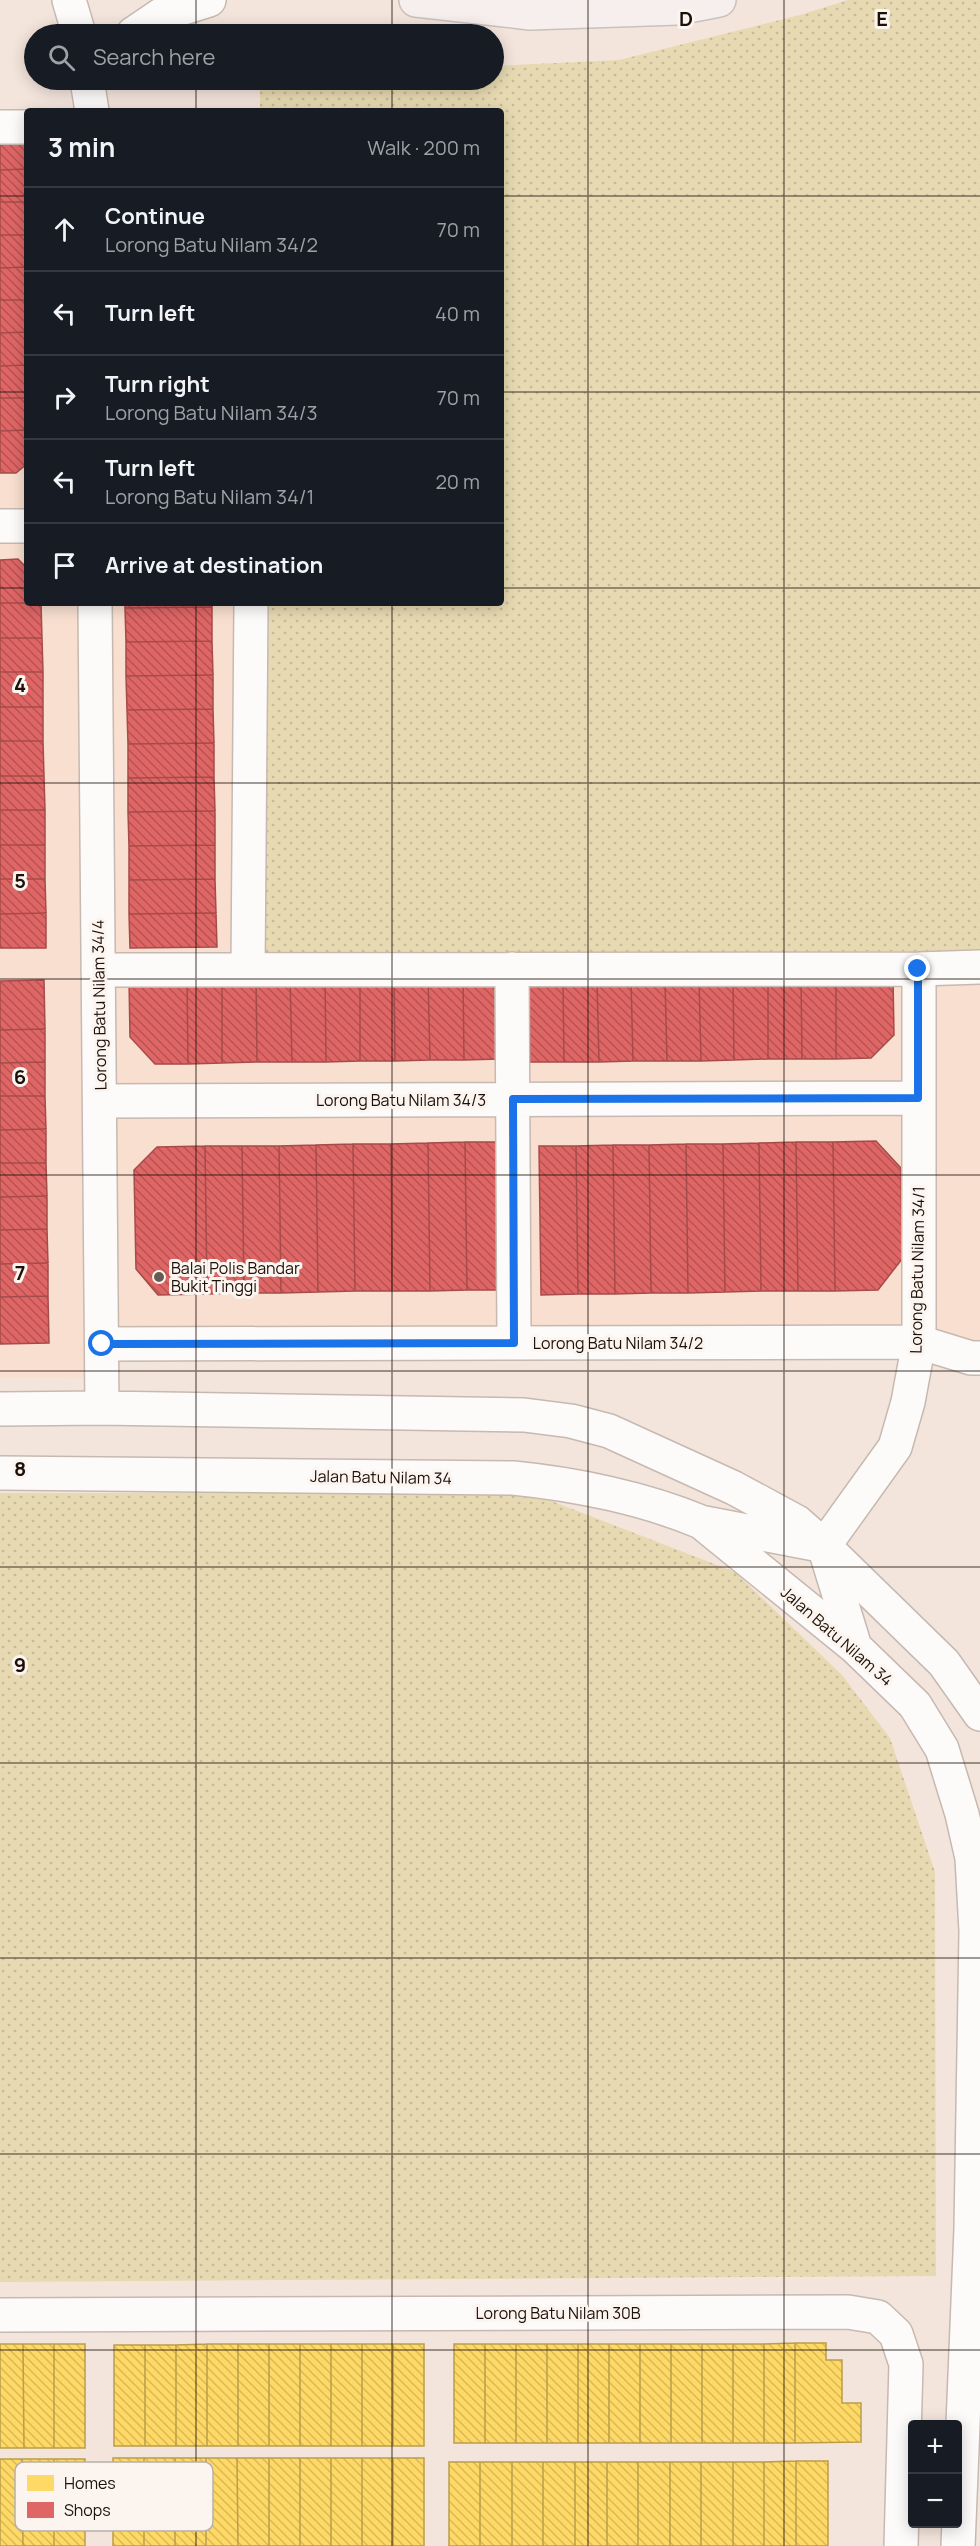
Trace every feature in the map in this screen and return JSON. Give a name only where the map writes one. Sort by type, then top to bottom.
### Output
[{"type":"main road","points":[[416,0],[544,6],[678,8],[718,0]]},
{"type":"street","points":[[69,0],[76,24]]},
{"type":"street","points":[[148,24],[161,15],[210,0]]},
{"type":"street","points":[[0,127],[24,127]]},
{"type":"street","points":[[0,526],[24,526]]},
{"type":"street","name":"Lorong Batu Nilam 34/4","points":[[95,606],[102,1408]]},
{"type":"street","points":[[248,969],[251,606]]},
{"type":"street","points":[[98,970],[980,967]]},
{"type":"street","points":[[513,969],[514,1343]]},
{"type":"street","name":"Lorong Batu Nilam 34/1","points":[[824,1546],[895,1447],[908,1402],[919,1342],[918,969]]},
{"type":"street","name":"Lorong Batu Nilam 34/3","points":[[100,1101],[918,1098]]},
{"type":"street","name":"Lorong Batu Nilam 34/2","points":[[102,1344],[919,1342],[971,1358],[980,1358]]},
{"type":"street","points":[[0,1409],[102,1408],[524,1415],[571,1421],[609,1431],[734,1488],[797,1522],[944,1663],[980,1714]]},
{"type":"street","name":"Jalan Batu Nilam 34","points":[[0,1473],[513,1478],[559,1482],[673,1511],[701,1522],[855,1647],[915,1705],[942,1749],[962,1814],[972,1858],[976,1930],[971,2217],[958,2546]]},
{"type":"street","points":[[701,1522],[824,1546]]},
{"type":"street","points":[[824,1546],[855,1647]]},
{"type":"street","name":"Lorong Batu Nilam 30B","points":[[0,2315],[848,2312],[878,2316],[896,2334],[906,2364],[901,2546]]},
{"type":"shaded area","points":[[848,0],[980,0],[980,951],[262,954],[261,606],[504,606],[504,108],[260,108],[260,90],[504,90],[504,66],[619,60],[800,15]]},
{"type":"shaded area","points":[[0,135],[24,135],[24,606],[239,606],[239,961],[980,958],[980,1346],[90,1331],[90,1378],[0,1377]]},
{"type":"shaded area","points":[[0,1493],[531,1493],[735,1572],[842,1675],[890,1738],[935,1872],[936,2276],[0,2282]]},
{"type":"building: Homes","points":[[795,2343],[826,2343],[826,2360],[842,2360],[842,2403],[861,2403],[861,2442],[795,2443]]},
{"type":"building: Homes","points":[[795,2343],[795,2443],[764,2443],[764,2344]]},
{"type":"building: Homes","points":[[0,2344],[23,2344],[24,2448],[0,2448]]},
{"type":"building: Homes","points":[[23,2344],[54,2344],[54,2448],[24,2448]]},
{"type":"building: Homes","points":[[54,2344],[85,2344],[85,2448],[54,2448]]},
{"type":"building: Homes","points":[[207,2344],[207,2446],[176,2446],[176,2345]]},
{"type":"building: Homes","points":[[207,2344],[238,2344],[238,2446],[207,2446]]},
{"type":"building: Homes","points":[[238,2344],[269,2344],[269,2446],[238,2446]]},
{"type":"building: Homes","points":[[269,2344],[300,2344],[300,2446],[269,2446]]},
{"type":"building: Homes","points":[[300,2344],[331,2344],[331,2446],[300,2446]]},
{"type":"building: Homes","points":[[331,2344],[362,2344],[362,2446],[331,2446]]},
{"type":"building: Homes","points":[[362,2344],[393,2344],[393,2446],[362,2446]]},
{"type":"building: Homes","points":[[393,2344],[424,2344],[424,2446],[393,2446]]},
{"type":"building: Homes","points":[[454,2344],[485,2344],[485,2443],[454,2443]]},
{"type":"building: Homes","points":[[485,2344],[516,2344],[516,2443],[485,2443]]},
{"type":"building: Homes","points":[[516,2344],[547,2344],[547,2443],[516,2443]]},
{"type":"building: Homes","points":[[547,2344],[578,2344],[578,2443],[547,2443]]},
{"type":"building: Homes","points":[[578,2344],[609,2344],[609,2443],[578,2443]]},
{"type":"building: Homes","points":[[609,2344],[640,2344],[640,2443],[609,2443]]},
{"type":"building: Homes","points":[[640,2344],[671,2344],[671,2443],[640,2443]]},
{"type":"building: Homes","points":[[671,2344],[702,2344],[702,2443],[671,2443]]},
{"type":"building: Homes","points":[[702,2344],[733,2344],[733,2443],[702,2443]]},
{"type":"building: Homes","points":[[733,2344],[764,2344],[764,2443],[733,2443]]},
{"type":"building: Homes","points":[[114,2345],[145,2345],[145,2446],[114,2446]]},
{"type":"building: Homes","points":[[145,2345],[176,2345],[176,2446],[145,2446]]},
{"type":"building: Homes","points":[[113,2458],[144,2458],[144,2462],[113,2462]]},
{"type":"building: Homes","points":[[144,2458],[175,2458],[175,2462],[144,2462]]},
{"type":"building: Homes","points":[[175,2458],[206,2458],[206,2462],[175,2462]]},
{"type":"building: Homes","points":[[206,2458],[237,2458],[238,2546],[206,2546],[206,2531],[213,2531],[213,2462],[206,2462]]},
{"type":"building: Homes","points":[[237,2458],[269,2458],[269,2546],[238,2546]]},
{"type":"building: Homes","points":[[269,2458],[300,2458],[300,2546],[269,2546]]},
{"type":"building: Homes","points":[[300,2458],[331,2458],[331,2546],[300,2546]]},
{"type":"building: Homes","points":[[331,2458],[362,2458],[362,2546],[331,2546]]},
{"type":"building: Homes","points":[[362,2458],[393,2458],[393,2546],[362,2546]]},
{"type":"building: Homes","points":[[393,2458],[424,2458],[424,2546],[393,2546]]},
{"type":"building: Homes","points":[[0,2459],[22,2459],[22,2462],[15,2462],[15,2531],[23,2531],[23,2546],[0,2546]]},
{"type":"building: Homes","points":[[22,2459],[54,2459],[54,2462],[22,2462]]},
{"type":"building: Homes","points":[[54,2459],[85,2459],[85,2462],[54,2462]]},
{"type":"building: Homes","points":[[796,2461],[828,2461],[828,2546],[796,2546]]},
{"type":"building: Homes","points":[[796,2461],[796,2546],[764,2546],[764,2462]]},
{"type":"building: Homes","points":[[449,2462],[480,2462],[480,2546],[449,2546]]},
{"type":"building: Homes","points":[[480,2462],[512,2462],[512,2546],[480,2546]]},
{"type":"building: Homes","points":[[512,2462],[543,2462],[543,2546],[512,2546]]},
{"type":"building: Homes","points":[[543,2462],[575,2462],[575,2546],[543,2546]]},
{"type":"building: Homes","points":[[575,2462],[607,2462],[607,2546],[575,2546]]},
{"type":"building: Homes","points":[[607,2462],[638,2462],[638,2546],[607,2546]]},
{"type":"building: Homes","points":[[638,2462],[670,2462],[670,2546],[638,2546]]},
{"type":"building: Homes","points":[[670,2462],[701,2462],[701,2546],[670,2546]]},
{"type":"building: Homes","points":[[701,2462],[733,2462],[733,2546],[701,2546]]},
{"type":"building: Homes","points":[[733,2462],[764,2462],[764,2546],[733,2546]]},
{"type":"building: Homes","points":[[23,2531],[54,2531],[54,2546],[23,2546]]},
{"type":"building: Homes","points":[[54,2531],[85,2531],[85,2546],[54,2546]]},
{"type":"building: Homes","points":[[113,2531],[144,2531],[144,2546],[113,2546]]},
{"type":"building: Homes","points":[[144,2531],[175,2531],[175,2546],[144,2546]]},
{"type":"building: Homes","points":[[175,2531],[206,2531],[206,2546],[175,2546]]},
{"type":"building: Shops","points":[[0,137],[24,137],[24,169],[0,170]]},
{"type":"building: Shops","points":[[24,169],[24,202],[0,202],[0,170]]},
{"type":"building: Shops","points":[[0,202],[24,202],[24,235],[0,235]]},
{"type":"building: Shops","points":[[0,235],[24,235],[24,267],[0,268]]},
{"type":"building: Shops","points":[[24,267],[24,300],[0,300],[0,268]]},
{"type":"building: Shops","points":[[0,300],[24,300],[24,332],[0,333]]},
{"type":"building: Shops","points":[[24,332],[24,365],[0,366],[0,333]]},
{"type":"building: Shops","points":[[24,365],[24,398],[0,398],[0,366]]},
{"type":"building: Shops","points":[[0,398],[24,398],[24,430],[0,431]]},
{"type":"building: Shops","points":[[24,430],[24,466],[16,473],[0,473],[0,431]]},
{"type":"building: Shops","points":[[18,559],[24,565],[24,603],[0,603],[0,560]]},
{"type":"building: Shops","points":[[0,603],[41,606],[42,638],[0,638]]},
{"type":"building: Shops","points":[[125,606],[212,606],[212,607],[125,608]]},
{"type":"building: Shops","points":[[212,607],[212,641],[126,642],[125,608]]},
{"type":"building: Shops","points":[[0,638],[42,638],[43,672],[0,672]]},
{"type":"building: Shops","points":[[212,641],[213,675],[126,676],[126,642]]},
{"type":"building: Shops","points":[[0,672],[43,672],[43,707],[0,707]]},
{"type":"building: Shops","points":[[213,675],[213,709],[127,710],[126,676]]},
{"type":"building: Shops","points":[[0,707],[43,707],[43,741],[0,741]]},
{"type":"building: Shops","points":[[213,709],[214,743],[128,744],[127,710]]},
{"type":"building: Shops","points":[[0,741],[43,741],[44,776],[0,776]]},
{"type":"building: Shops","points":[[214,743],[214,777],[128,778],[128,744]]},
{"type":"building: Shops","points":[[0,776],[44,776],[45,810],[0,810]]},
{"type":"building: Shops","points":[[214,777],[215,811],[128,812],[128,778]]},
{"type":"building: Shops","points":[[0,810],[45,810],[45,845],[0,845]]},
{"type":"building: Shops","points":[[215,811],[215,845],[129,846],[128,812]]},
{"type":"building: Shops","points":[[0,845],[45,845],[45,879],[0,879]]},
{"type":"building: Shops","points":[[215,845],[215,879],[129,880],[129,846]]},
{"type":"building: Shops","points":[[0,879],[45,879],[46,913],[0,914]]},
{"type":"building: Shops","points":[[215,879],[216,913],[129,914],[129,880]]},
{"type":"building: Shops","points":[[46,913],[46,948],[0,948],[0,914]]},
{"type":"building: Shops","points":[[216,913],[217,947],[130,948],[129,914]]},
{"type":"building: Shops","points":[[463,974],[498,974],[499,1059],[464,1060]]},
{"type":"building: Shops","points":[[463,974],[464,1060],[430,1060],[428,975]]},
{"type":"building: Shops","points":[[428,975],[430,1060],[395,1061],[394,976]]},
{"type":"building: Shops","points":[[325,976],[326,1062],[292,1062],[290,977]]},
{"type":"building: Shops","points":[[325,976],[360,976],[360,1061],[326,1062]]},
{"type":"building: Shops","points":[[360,976],[394,976],[395,1061],[360,1061]]},
{"type":"building: Shops","points":[[893,976],[894,1035],[871,1058],[836,1059],[836,977]]},
{"type":"building: Shops","points":[[222,977],[222,1063],[188,1064],[187,978]]},
{"type":"building: Shops","points":[[222,977],[256,977],[257,1062],[222,1063]]},
{"type":"building: Shops","points":[[256,977],[290,977],[292,1062],[257,1062]]},
{"type":"building: Shops","points":[[801,977],[836,977],[836,1059],[802,1059]]},
{"type":"building: Shops","points":[[801,977],[802,1059],[768,1059],[768,978]]},
{"type":"building: Shops","points":[[187,978],[188,1064],[155,1064],[130,1037],[129,979]]},
{"type":"building: Shops","points":[[768,978],[768,1059],[734,1060],[733,979]]},
{"type":"building: Shops","points":[[699,979],[701,1061],[667,1061],[665,980]]},
{"type":"building: Shops","points":[[699,979],[733,979],[734,1060],[701,1061]]},
{"type":"building: Shops","points":[[44,980],[45,1029],[0,1030],[0,981]]},
{"type":"building: Shops","points":[[631,980],[633,1061],[599,1062],[597,981]]},
{"type":"building: Shops","points":[[631,980],[665,980],[667,1061],[633,1061]]},
{"type":"building: Shops","points":[[529,981],[563,981],[564,1062],[530,1062]]},
{"type":"building: Shops","points":[[563,981],[597,981],[599,1062],[564,1062]]},
{"type":"building: Shops","points":[[45,1029],[45,1062],[0,1063],[0,1030]]},
{"type":"building: Shops","points":[[45,1062],[45,1096],[0,1096],[0,1063]]},
{"type":"building: Shops","points":[[0,1096],[45,1096],[46,1129],[0,1130]]},
{"type":"building: Shops","points":[[46,1129],[46,1163],[0,1163],[0,1130]]},
{"type":"building: Shops","points":[[876,1141],[901,1168],[902,1259],[878,1290],[835,1291],[833,1142]]},
{"type":"building: Shops","points":[[465,1142],[503,1142],[504,1290],[467,1290]]},
{"type":"building: Shops","points":[[465,1142],[467,1290],[430,1291],[428,1143]]},
{"type":"building: Shops","points":[[796,1142],[833,1142],[835,1291],[798,1291]]},
{"type":"building: Shops","points":[[796,1142],[798,1291],[761,1291],[759,1143]]},
{"type":"building: Shops","points":[[428,1143],[430,1291],[392,1291],[391,1144]]},
{"type":"building: Shops","points":[[759,1143],[761,1291],[725,1292],[723,1144]]},
{"type":"building: Shops","points":[[353,1144],[355,1291],[318,1292],[316,1145]]},
{"type":"building: Shops","points":[[353,1144],[391,1144],[392,1291],[355,1291]]},
{"type":"building: Shops","points":[[686,1144],[688,1293],[651,1293],[649,1145]]},
{"type":"building: Shops","points":[[686,1144],[723,1144],[725,1292],[688,1293]]},
{"type":"building: Shops","points":[[316,1145],[318,1292],[281,1293],[279,1146]]},
{"type":"building: Shops","points":[[613,1145],[615,1294],[578,1294],[576,1146]]},
{"type":"building: Shops","points":[[613,1145],[649,1145],[651,1293],[615,1294]]},
{"type":"building: Shops","points":[[205,1146],[207,1294],[158,1295],[136,1269],[134,1170],[157,1147]]},
{"type":"building: Shops","points":[[205,1146],[242,1146],[244,1293],[207,1294]]},
{"type":"building: Shops","points":[[242,1146],[279,1146],[281,1293],[244,1293]]},
{"type":"building: Shops","points":[[539,1146],[576,1146],[578,1294],[541,1295]]},
{"type":"building: Shops","points":[[0,1163],[46,1163],[47,1196],[0,1197]]},
{"type":"building: Shops","points":[[47,1196],[47,1229],[0,1230],[0,1197]]},
{"type":"building: Shops","points":[[47,1229],[48,1263],[0,1264],[0,1230]]},
{"type":"building: Shops","points":[[48,1263],[48,1296],[0,1297],[0,1264]]},
{"type":"building: Shops","points":[[48,1296],[49,1343],[0,1344],[0,1297]]},
{"type":"place","name":"Balai Polis Bandar Bukit Tinggi","points":[[159,1277]]},
{"type":"route","points":[[102,1344],[514,1343],[513,1099],[918,1098],[918,969]]}]
